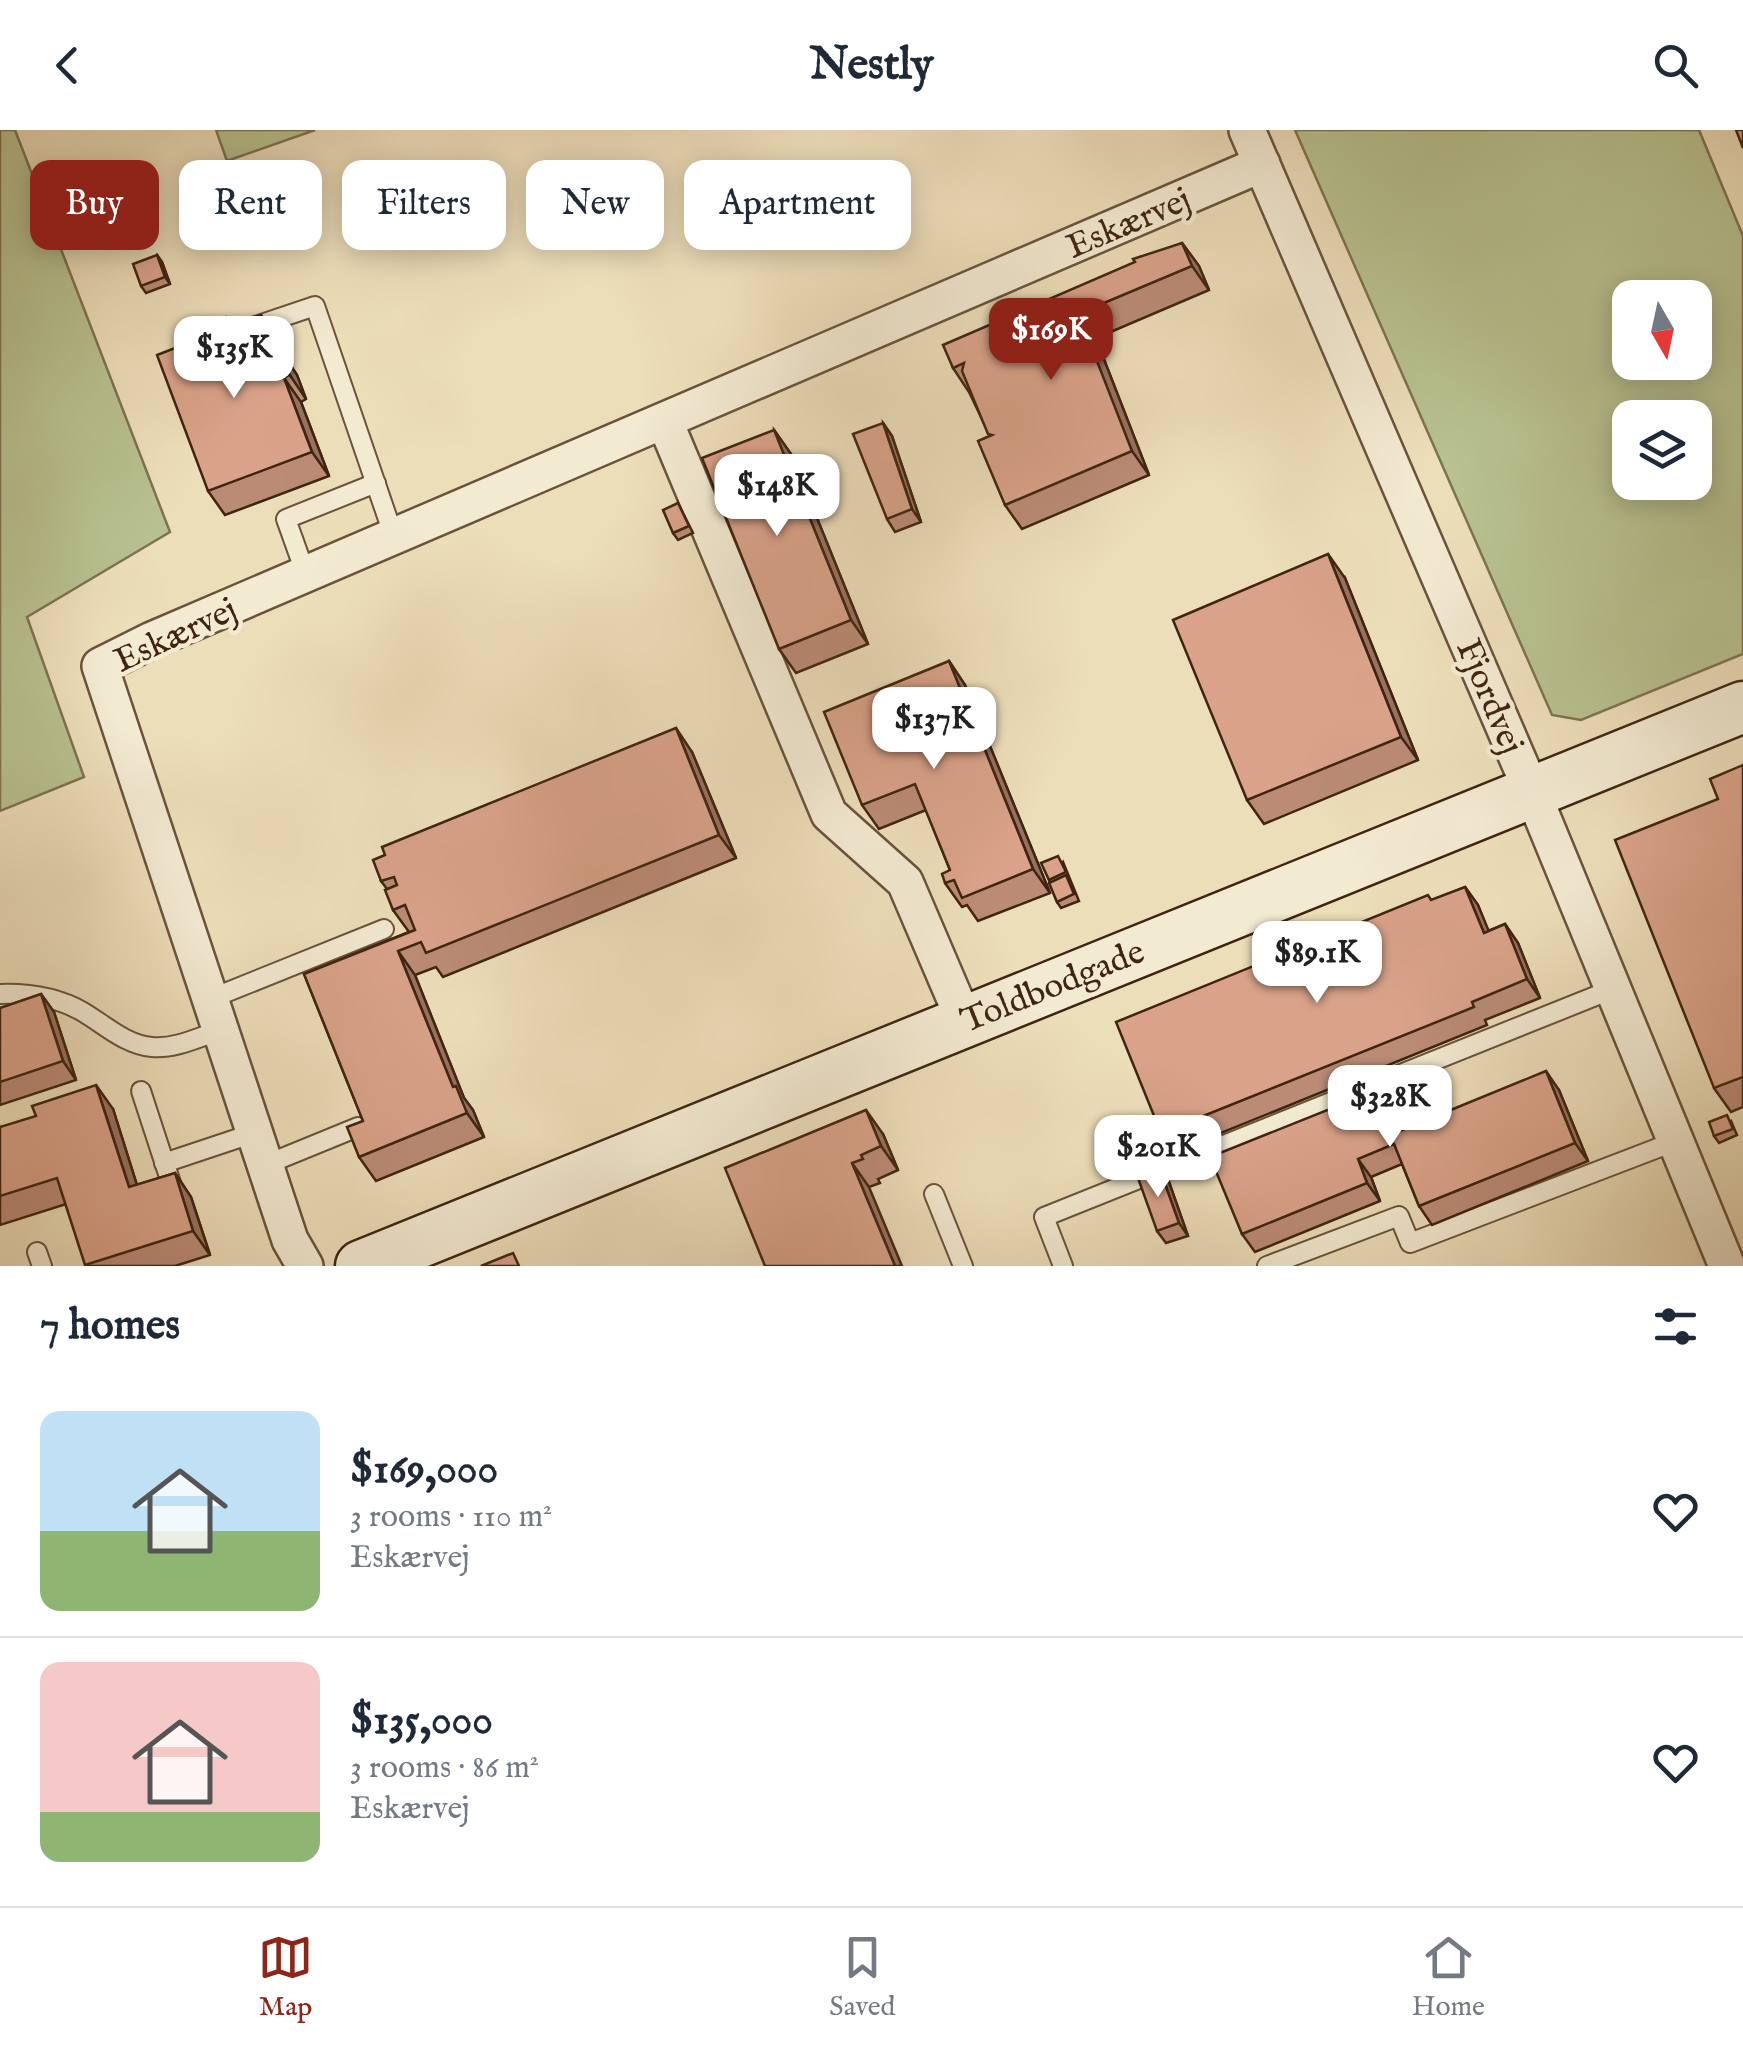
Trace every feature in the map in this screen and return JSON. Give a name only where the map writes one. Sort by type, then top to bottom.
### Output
[{"type":"street","name":"Fjordvej","points":[[1248,130],[1532,792],[1676,1140],[1730,1252]]},
{"type":"street","name":"Eskærvej","points":[[305,1266],[290,1240],[100,666],[152,640],[1262,164]]},
{"type":"street","points":[[664,422],[829,814],[905,882],[964,1020]]},
{"type":"street","name":"Toldbodgade","points":[[362,1266],[1743,708]]},
{"type":"lane","points":[[224,337],[314,306],[394,537]]},
{"type":"lane","points":[[306,575],[286,519],[376,483]]},
{"type":"lane","points":[[0,994],[38,995],[63,1002],[128,1041],[170,1047],[215,1015],[384,930]]},
{"type":"lane","points":[[1063,1266],[1044,1217],[1614,989]]},
{"type":"lane","points":[[142,1092],[172,1186]]},
{"type":"lane","points":[[164,1163],[260,1149],[358,1127]]},
{"type":"lane","points":[[1267,1266],[1399,1216],[1410,1244],[1676,1140]]},
{"type":"lane","points":[[934,1194],[963,1266]]},
{"type":"green space","points":[[0,130],[15,130],[30,169],[30,250],[61,250],[170,532],[27,617],[84,777],[0,811]]},
{"type":"green space","points":[[216,130],[315,130],[230,160]]},
{"type":"green space","points":[[1295,130],[1699,130],[1743,236],[1743,654],[1581,720],[1552,715]]},
{"type":"building","points":[[1736,130],[1743,130],[1743,148]]},
{"type":"building","points":[[1182,243],[1192,266],[1073,316],[1081,320],[1132,451],[1005,505],[978,441],[992,435],[988,434],[962,371],[964,363],[953,368],[943,345],[1135,262],[1133,259]]},
{"type":"building","points":[[157,255],[165,277],[141,286],[133,264]]},
{"type":"building","points":[[261,315],[275,353],[280,351],[289,375],[284,378],[312,452],[208,491],[157,355],[196,340],[192,330],[226,317],[230,327]]},
{"type":"building","points":[[883,423],[912,509],[887,519],[853,434]]},
{"type":"building","points":[[774,430],[851,620],[779,649],[702,458]]},
{"type":"building","points":[[678,503],[689,526],[673,533],[663,510]]},
{"type":"building","points":[[1328,554],[1401,737],[1247,800],[1173,620]]},
{"type":"building","points":[[949,661],[1033,869],[962,898],[954,880],[945,883],[942,874],[950,870],[915,784],[862,805],[824,712]]},
{"type":"building","points":[[676,728],[719,835],[426,953],[421,942],[398,951],[467,1113],[359,1157],[347,1127],[363,1121],[304,974],[415,930],[405,905],[393,910],[385,890],[397,885],[394,877],[381,881],[373,860],[385,855],[382,847]]},
{"type":"building","points":[[1743,765],[1743,1077],[1714,1088],[1615,840],[1718,799],[1710,779]]},
{"type":"building","points":[[1058,856],[1066,872],[1049,880],[1041,863]]},
{"type":"building","points":[[1066,875],[1074,894],[1057,902],[1049,883]]},
{"type":"building","points":[[1465,887],[1484,933],[1505,924],[1527,979],[1472,1002],[1474,1007],[1161,1133],[1116,1022],[1428,895],[1431,900]]},
{"type":"building","points":[[41,994],[63,1061],[0,1082],[0,1008]]},
{"type":"building","points":[[1546,1071],[1575,1143],[1419,1206],[1394,1144],[1358,1159],[1367,1183],[1242,1234],[1210,1157],[1380,1089],[1397,1132]]},
{"type":"building","points":[[96,1085],[129,1187],[175,1173],[193,1231],[85,1265],[57,1178],[0,1196],[0,1127],[36,1116],[32,1106]]},
{"type":"building","points":[[866,1110],[881,1146],[852,1163],[895,1266],[765,1266],[725,1168]]},
{"type":"building","points":[[1727,1115],[1733,1129],[1714,1136],[1709,1122]]},
{"type":"building","points":[[1160,1170],[1179,1223],[1157,1231],[1138,1178]]},
{"type":"building","points":[[513,1253],[519,1266],[481,1266]]}]
